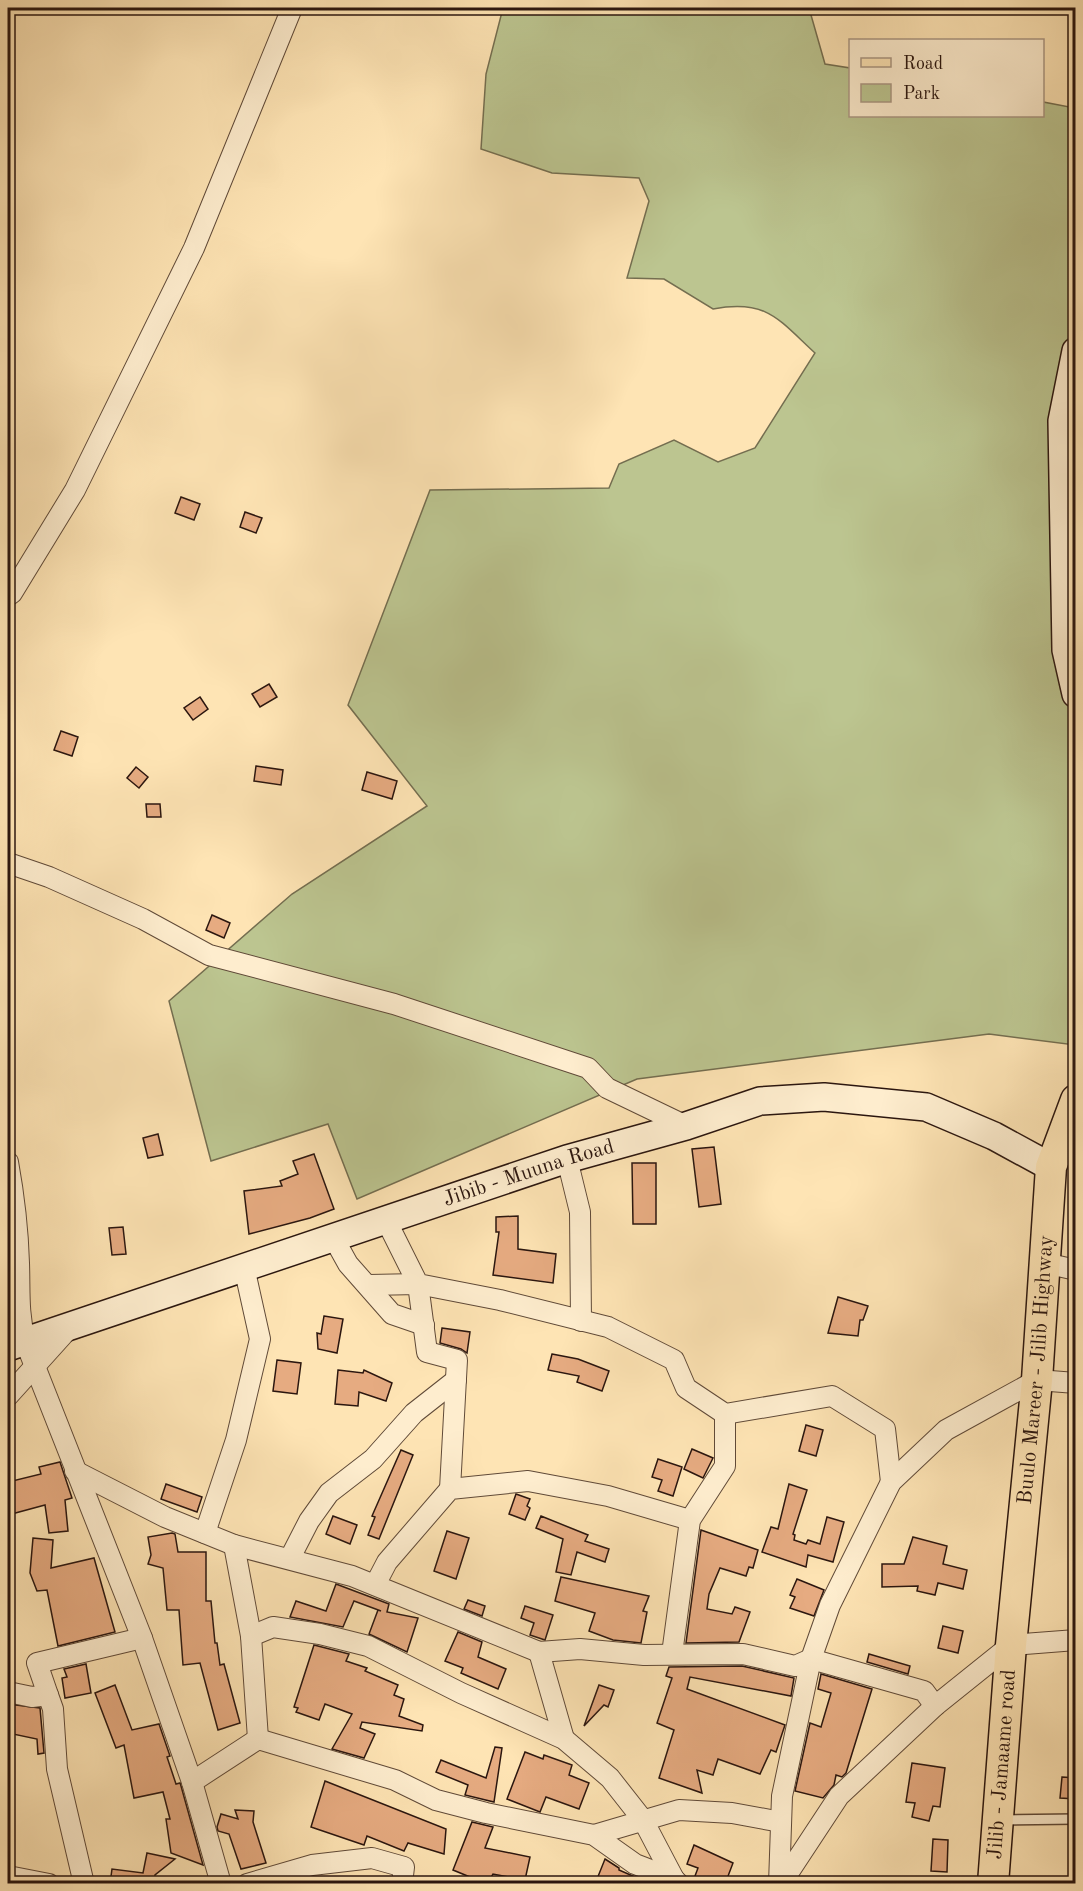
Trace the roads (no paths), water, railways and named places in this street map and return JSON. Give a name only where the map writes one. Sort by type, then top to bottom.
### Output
[{"type":"main road","name":"Buulo Mareer - Jilib Highway","points":[[1011,1645],[1037,1380],[1051,1167],[1076,1100]]},
{"type":"main road","name":"Jilib - Jamaame road","points":[[993,1884],[1011,1645]]},
{"type":"street","points":[[8,596],[75,490],[194,248],[292,8]]},
{"type":"street","points":[[1076,351],[1062,421],[1066,650],[1076,694]]},
{"type":"street","points":[[8,863],[50,877],[143,919],[209,955],[394,1004],[588,1068],[607,1088],[686,1126]]},
{"type":"street","name":"Jibib - Muuna Road","points":[[16,1344],[567,1160],[686,1126],[760,1101],[824,1096],[926,1107],[994,1136],[1051,1167]]},
{"type":"street","points":[[567,1160],[580,1212],[581,1320]]},
{"type":"street","points":[[8,1162],[19,1262],[16,1344],[35,1368],[142,1638],[192,1782],[221,1884]]},
{"type":"street","points":[[375,1585],[387,1562],[450,1489],[457,1360],[427,1352],[418,1284],[386,1220]]},
{"type":"street","points":[[333,1237],[348,1264],[369,1285],[392,1314],[423,1325]]},
{"type":"street","points":[[1045,1263],[1076,1270]]},
{"type":"street","points":[[205,1533],[236,1440],[260,1339],[244,1267]]},
{"type":"street","points":[[369,1285],[418,1284],[608,1327],[674,1360],[686,1388],[725,1414],[832,1396],[885,1429],[891,1482]]},
{"type":"street","points":[[8,1396],[73,1325]]},
{"type":"street","points":[[291,1558],[309,1521],[329,1493],[373,1459],[414,1413],[456,1380]]},
{"type":"street","points":[[780,1884],[782,1796],[811,1659],[830,1605],[891,1482],[946,1430],[1037,1380],[1076,1383]]},
{"type":"street","points":[[672,1654],[690,1520],[725,1466],[725,1414]]},
{"type":"street","points":[[75,1471],[165,1517],[234,1545],[291,1558],[375,1585],[538,1652],[580,1649],[644,1655],[743,1654],[795,1666],[811,1659],[924,1691],[935,1706]]},
{"type":"street","points":[[450,1489],[528,1481],[608,1496],[690,1520]]},
{"type":"street","points":[[234,1545],[251,1636],[258,1739]]},
{"type":"street","points":[[251,1636],[273,1627],[320,1634],[368,1646],[461,1693],[564,1738],[610,1778],[643,1820],[677,1881]]},
{"type":"street","points":[[84,1884],[57,1769],[53,1709],[37,1663],[142,1638]]},
{"type":"street","points":[[780,1884],[838,1796],[935,1706],[1011,1645],[1076,1640]]},
{"type":"street","points":[[538,1652],[564,1738]]},
{"type":"street","points":[[8,1692],[32,1697],[48,1695]]},
{"type":"street","points":[[192,1782],[258,1739],[395,1780],[435,1800],[594,1835],[635,1864],[677,1881]]},
{"type":"street","points":[[594,1835],[678,1810],[732,1813],[781,1822]]},
{"type":"street","points":[[247,1884],[312,1865],[372,1858],[404,1867],[402,1884]]},
{"type":"street","points":[[8,1876],[49,1884]]},
{"type":"lane","points":[[998,1820],[1076,1819]]}]
